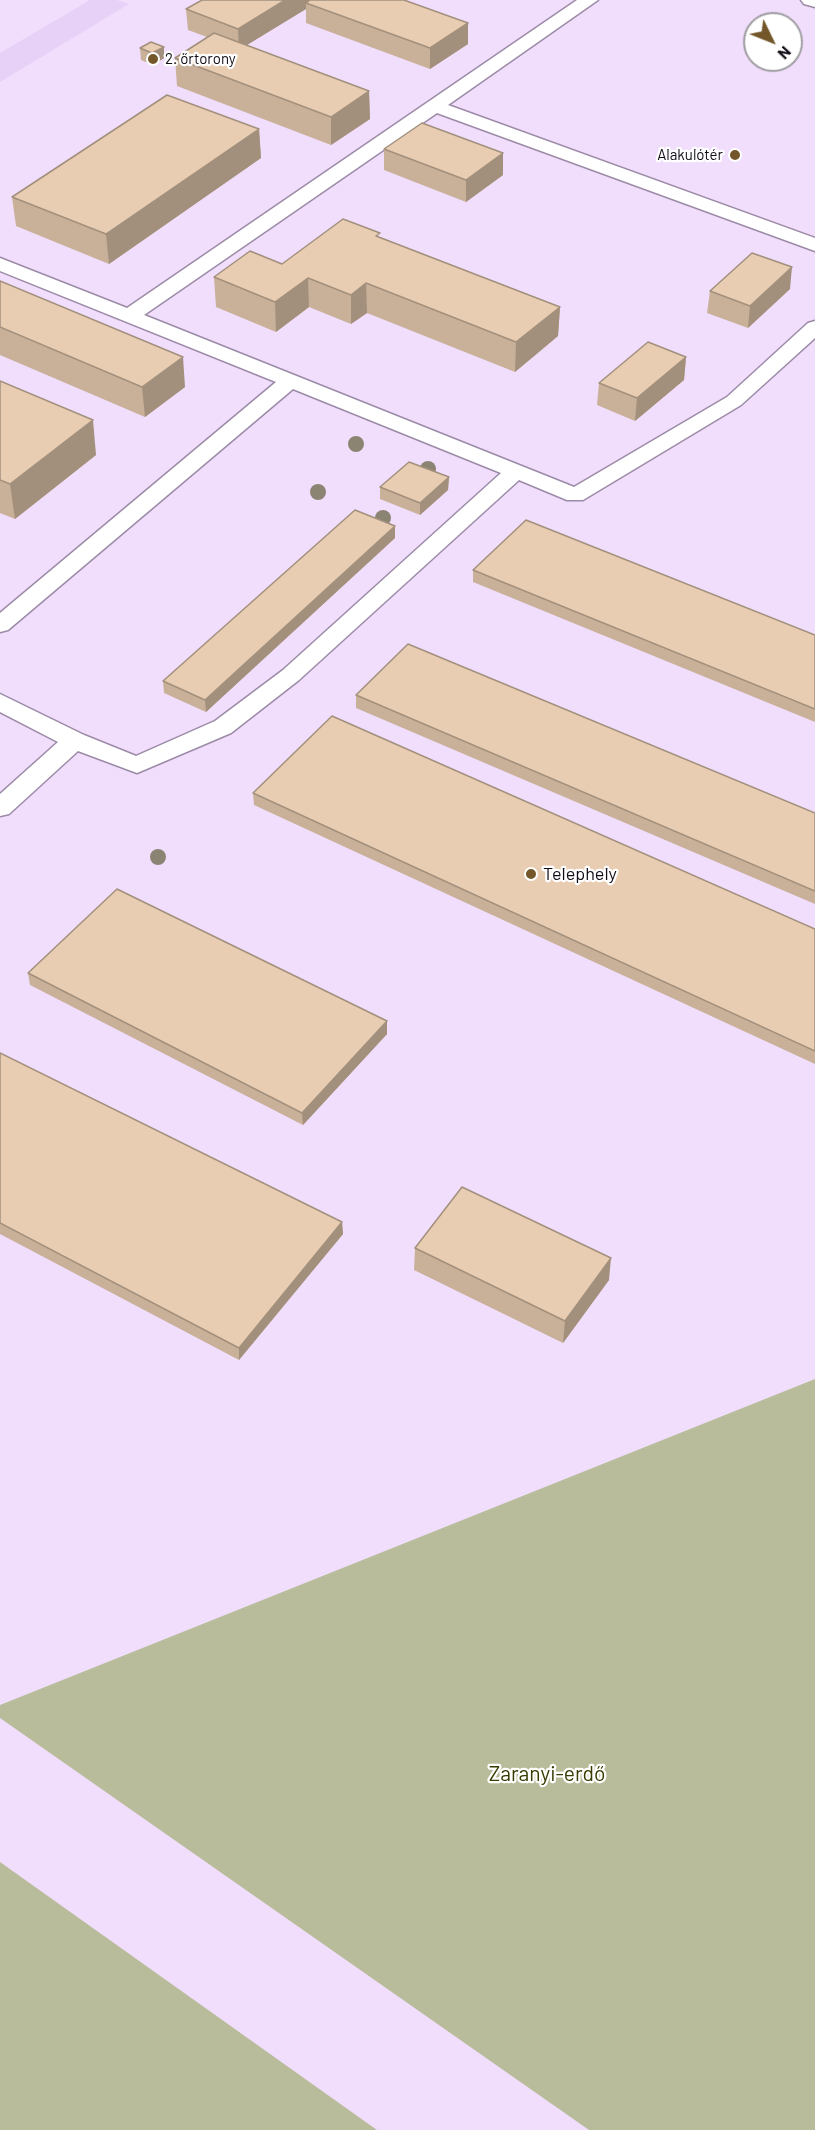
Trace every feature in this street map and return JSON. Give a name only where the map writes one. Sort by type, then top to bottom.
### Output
[{"type":"lane","points":[[129,316],[437,107],[589,0]]},
{"type":"lane","points":[[810,0],[815,2]]},
{"type":"lane","points":[[437,107],[815,245]]},
{"type":"lane","points":[[0,264],[575,495],[734,401],[815,327]]},
{"type":"lane","points":[[0,625],[290,381]]},
{"type":"lane","points":[[0,702],[75,741],[137,765],[223,728],[291,675],[516,471]]},
{"type":"lane","points":[[0,808],[75,741]]},
{"type":"shaded area","points":[[90,0],[117,0],[129,4],[0,82],[0,53]]},
{"type":"green space","name":"Zaranyi-erdő","points":[[815,1379],[815,2130],[589,2130],[0,1718],[0,1705]]},
{"type":"green space","points":[[0,1862],[377,2130],[0,2130]]},
{"type":"building","points":[[202,0],[285,0],[238,29],[186,9]]},
{"type":"building","points":[[310,0],[404,0],[468,23],[430,48],[306,3]]},
{"type":"building","points":[[214,33],[369,91],[331,117],[175,58]]},
{"type":"building","points":[[151,42],[164,47],[152,53],[140,48]]},
{"type":"building","points":[[167,95],[259,129],[106,234],[12,197]]},
{"type":"building","points":[[422,123],[503,153],[466,180],[384,149]]},
{"type":"building","points":[[343,219],[380,233],[376,236],[560,307],[516,342],[366,283],[351,295],[308,278],[275,302],[214,277],[250,251],[282,264]]},
{"type":"building","points":[[752,253],[792,267],[750,306],[710,291]]},
{"type":"building","points":[[0,281],[183,357],[142,387],[0,327]]},
{"type":"building","points":[[648,342],[686,357],[637,398],[599,383]]},
{"type":"building","points":[[0,381],[93,420],[10,484],[0,480]]},
{"type":"building","points":[[409,462],[449,477],[420,503],[380,487]]},
{"type":"building","points":[[355,510],[395,526],[205,700],[163,681]]},
{"type":"building","points":[[526,520],[815,635],[815,709],[473,570]]},
{"type":"building","points":[[408,644],[815,813],[815,891],[356,695]]},
{"type":"building","name":"Telephely","points":[[332,716],[815,929],[815,1051],[253,793]]},
{"type":"building","points":[[117,889],[387,1021],[302,1113],[28,973]]},
{"type":"building","points":[[0,1053],[342,1222],[239,1348],[0,1223]]},
{"type":"building","points":[[462,1187],[611,1258],[565,1321],[415,1248]]},
{"type":"place","name":"2. őrtorony","points":[[153,59]]},
{"type":"place","name":"Alakulótér","points":[[735,155]]},
{"type":"place","name":"Telephely","points":[[531,874]]}]
